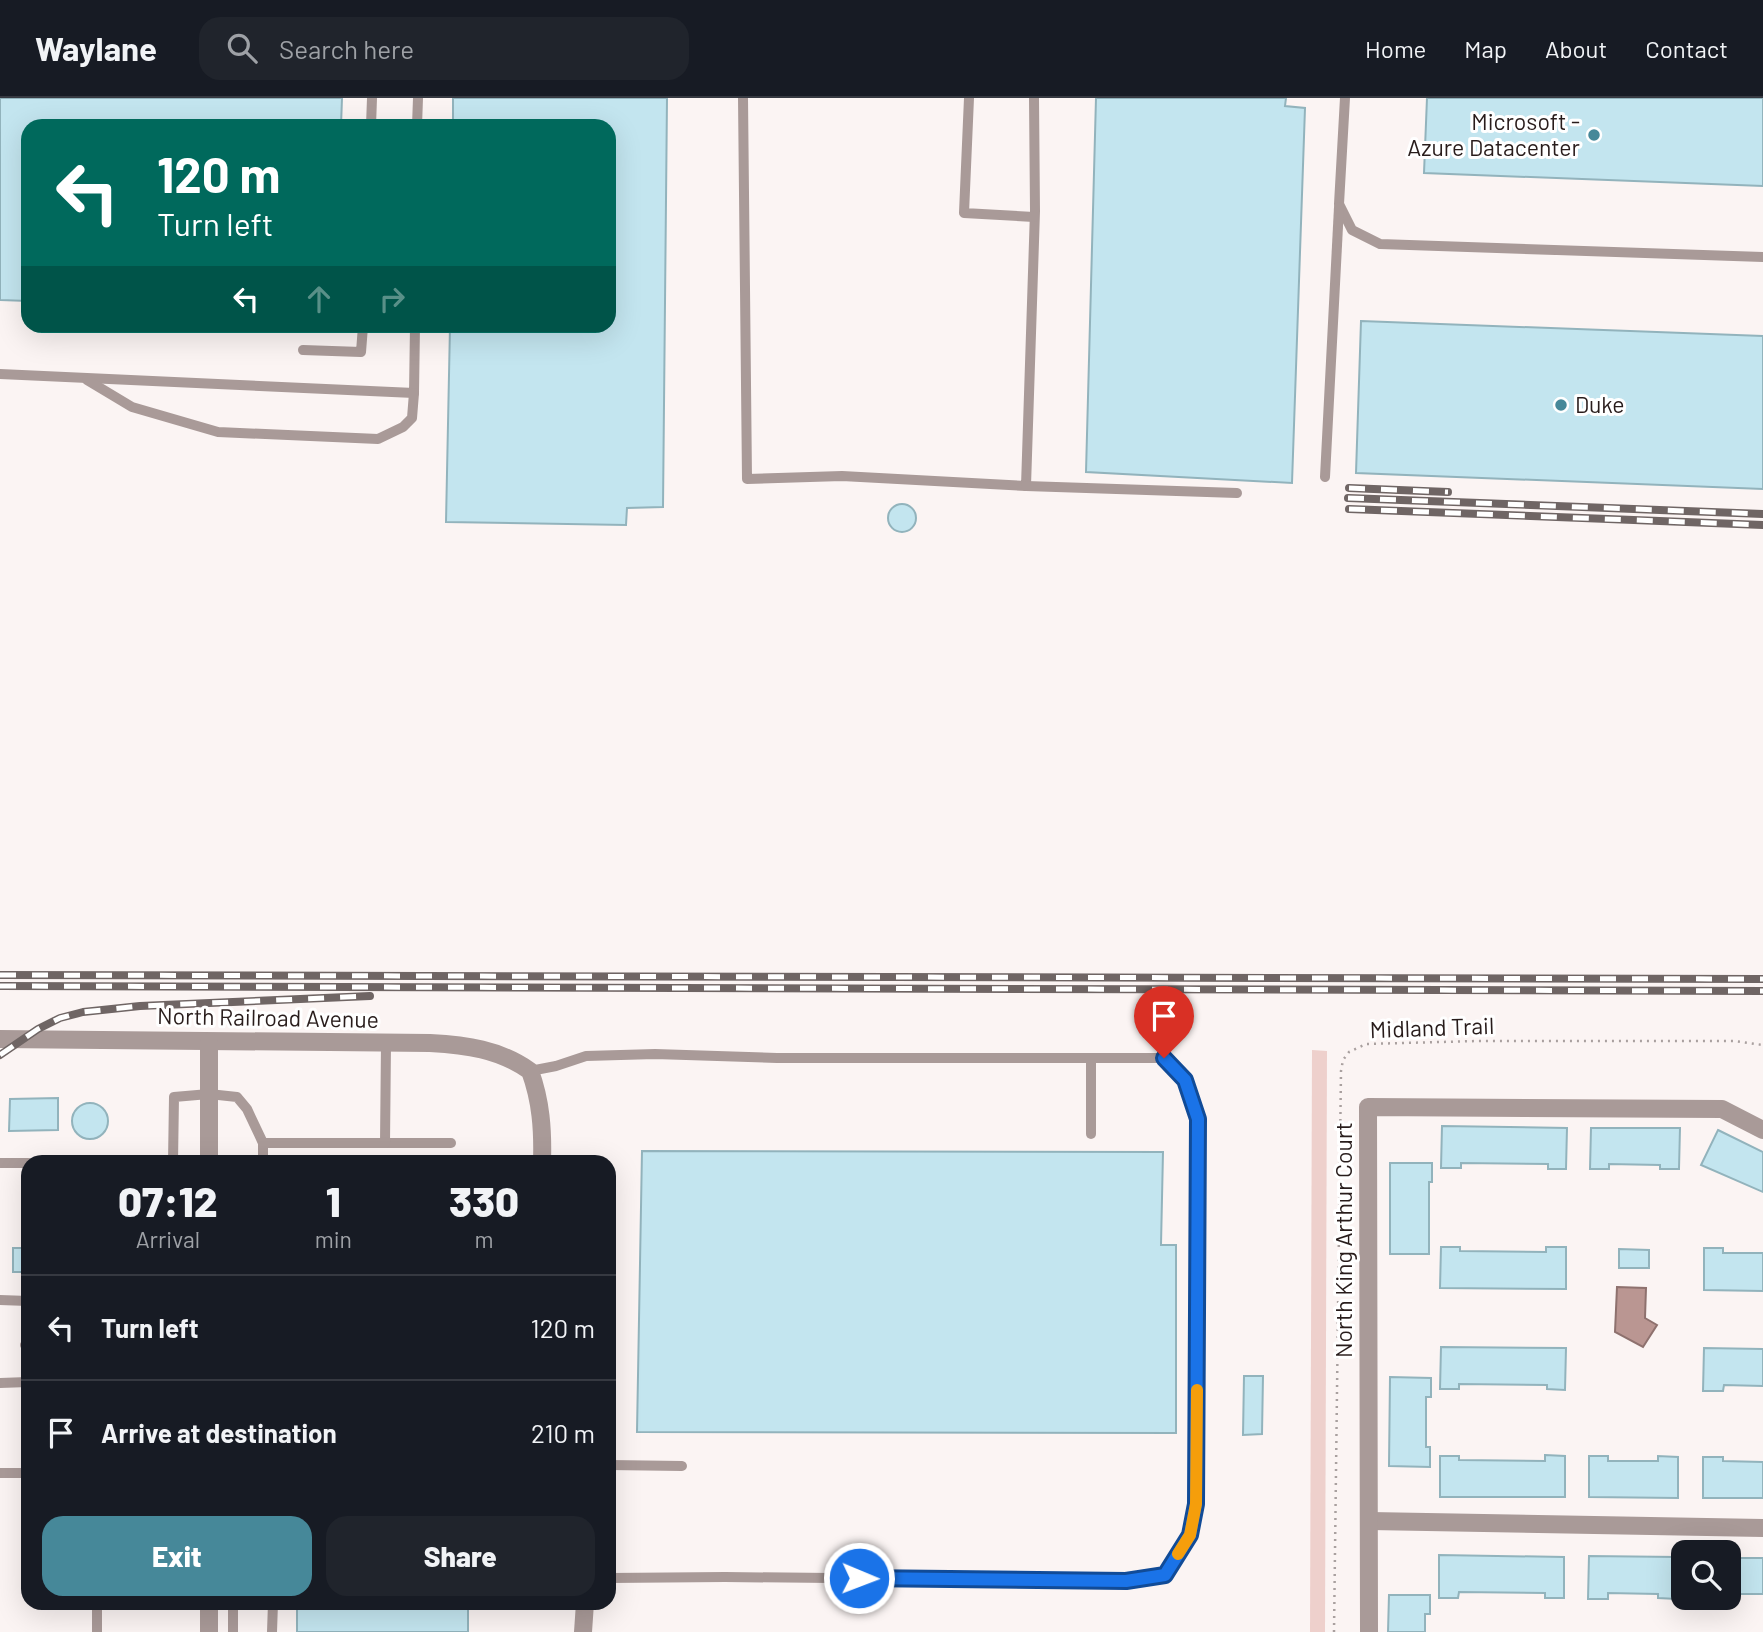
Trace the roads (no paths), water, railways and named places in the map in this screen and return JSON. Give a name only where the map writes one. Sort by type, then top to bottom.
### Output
[{"type":"street","name":"North Railroad Avenue","points":[[0,1039],[461,1045],[498,1053],[530,1070]]},
{"type":"street","points":[[209,1042],[209,1155]]},
{"type":"street","points":[[530,1070],[538,1094],[542,1155]]},
{"type":"street","name":"North King Arthur Court","points":[[1369,1632],[1368,1107],[1722,1109],[1758,1125]]},
{"type":"street","points":[[1370,1521],[1763,1528]]},
{"type":"street","points":[[209,1610],[209,1632]]},
{"type":"street","points":[[583,1632],[585,1610]]},
{"type":"lane","points":[[371,119],[372,98]]},
{"type":"lane","points":[[417,119],[418,98]]},
{"type":"lane","points":[[743,98],[747,479],[842,476],[1237,493]]},
{"type":"lane","points":[[969,98],[964,213],[1034,217]]},
{"type":"lane","points":[[1026,486],[1034,217],[1034,98]]},
{"type":"lane","points":[[1325,477],[1345,98]]},
{"type":"lane","points":[[1339,204],[1352,230],[1380,244],[1763,257]]},
{"type":"lane","points":[[303,350],[361,352],[362,333]]},
{"type":"lane","points":[[83,378],[132,407],[218,432],[378,439],[403,428],[412,418],[415,333]]},
{"type":"lane","points":[[0,374],[414,393]]},
{"type":"lane","points":[[385,1143],[386,1044]]},
{"type":"lane","points":[[530,1070],[556,1066],[586,1056],[1164,1058],[1185,1080],[1198,1119],[1196,1504],[1190,1535],[1165,1575],[1126,1581],[616,1578]]},
{"type":"lane","points":[[1091,1058],[1091,1134]]},
{"type":"lane","points":[[173,1155],[174,1097],[209,1094],[237,1097],[247,1109],[263,1143],[264,1155]]},
{"type":"lane","points":[[263,1143],[451,1143]]},
{"type":"lane","points":[[0,1163],[21,1163]]},
{"type":"lane","points":[[0,1300],[21,1301]]},
{"type":"lane","points":[[0,1383],[21,1382]]},
{"type":"lane","points":[[616,1465],[682,1465]]},
{"type":"lane","points":[[0,1473],[21,1473]]},
{"type":"lane","points":[[97,1610],[97,1632]]},
{"type":"lane","points":[[233,1610],[233,1632]]},
{"type":"lane","points":[[272,1632],[273,1610]]},
{"type":"railway","points":[[1349,488],[1448,492]]},
{"type":"railway","points":[[1348,498],[1763,514]]},
{"type":"railway","points":[[1349,509],[1763,525]]},
{"type":"railway","points":[[0,975],[1763,979]]},
{"type":"railway","points":[[0,986],[1763,991]]},
{"type":"railway","points":[[0,1055],[38,1029],[60,1018],[83,1012],[140,1006],[370,996]]},
{"type":"place","name":"Microsoft - Azure Datacenter","points":[[1594,135]]},
{"type":"place","name":"Duke","points":[[1561,405]]}]
